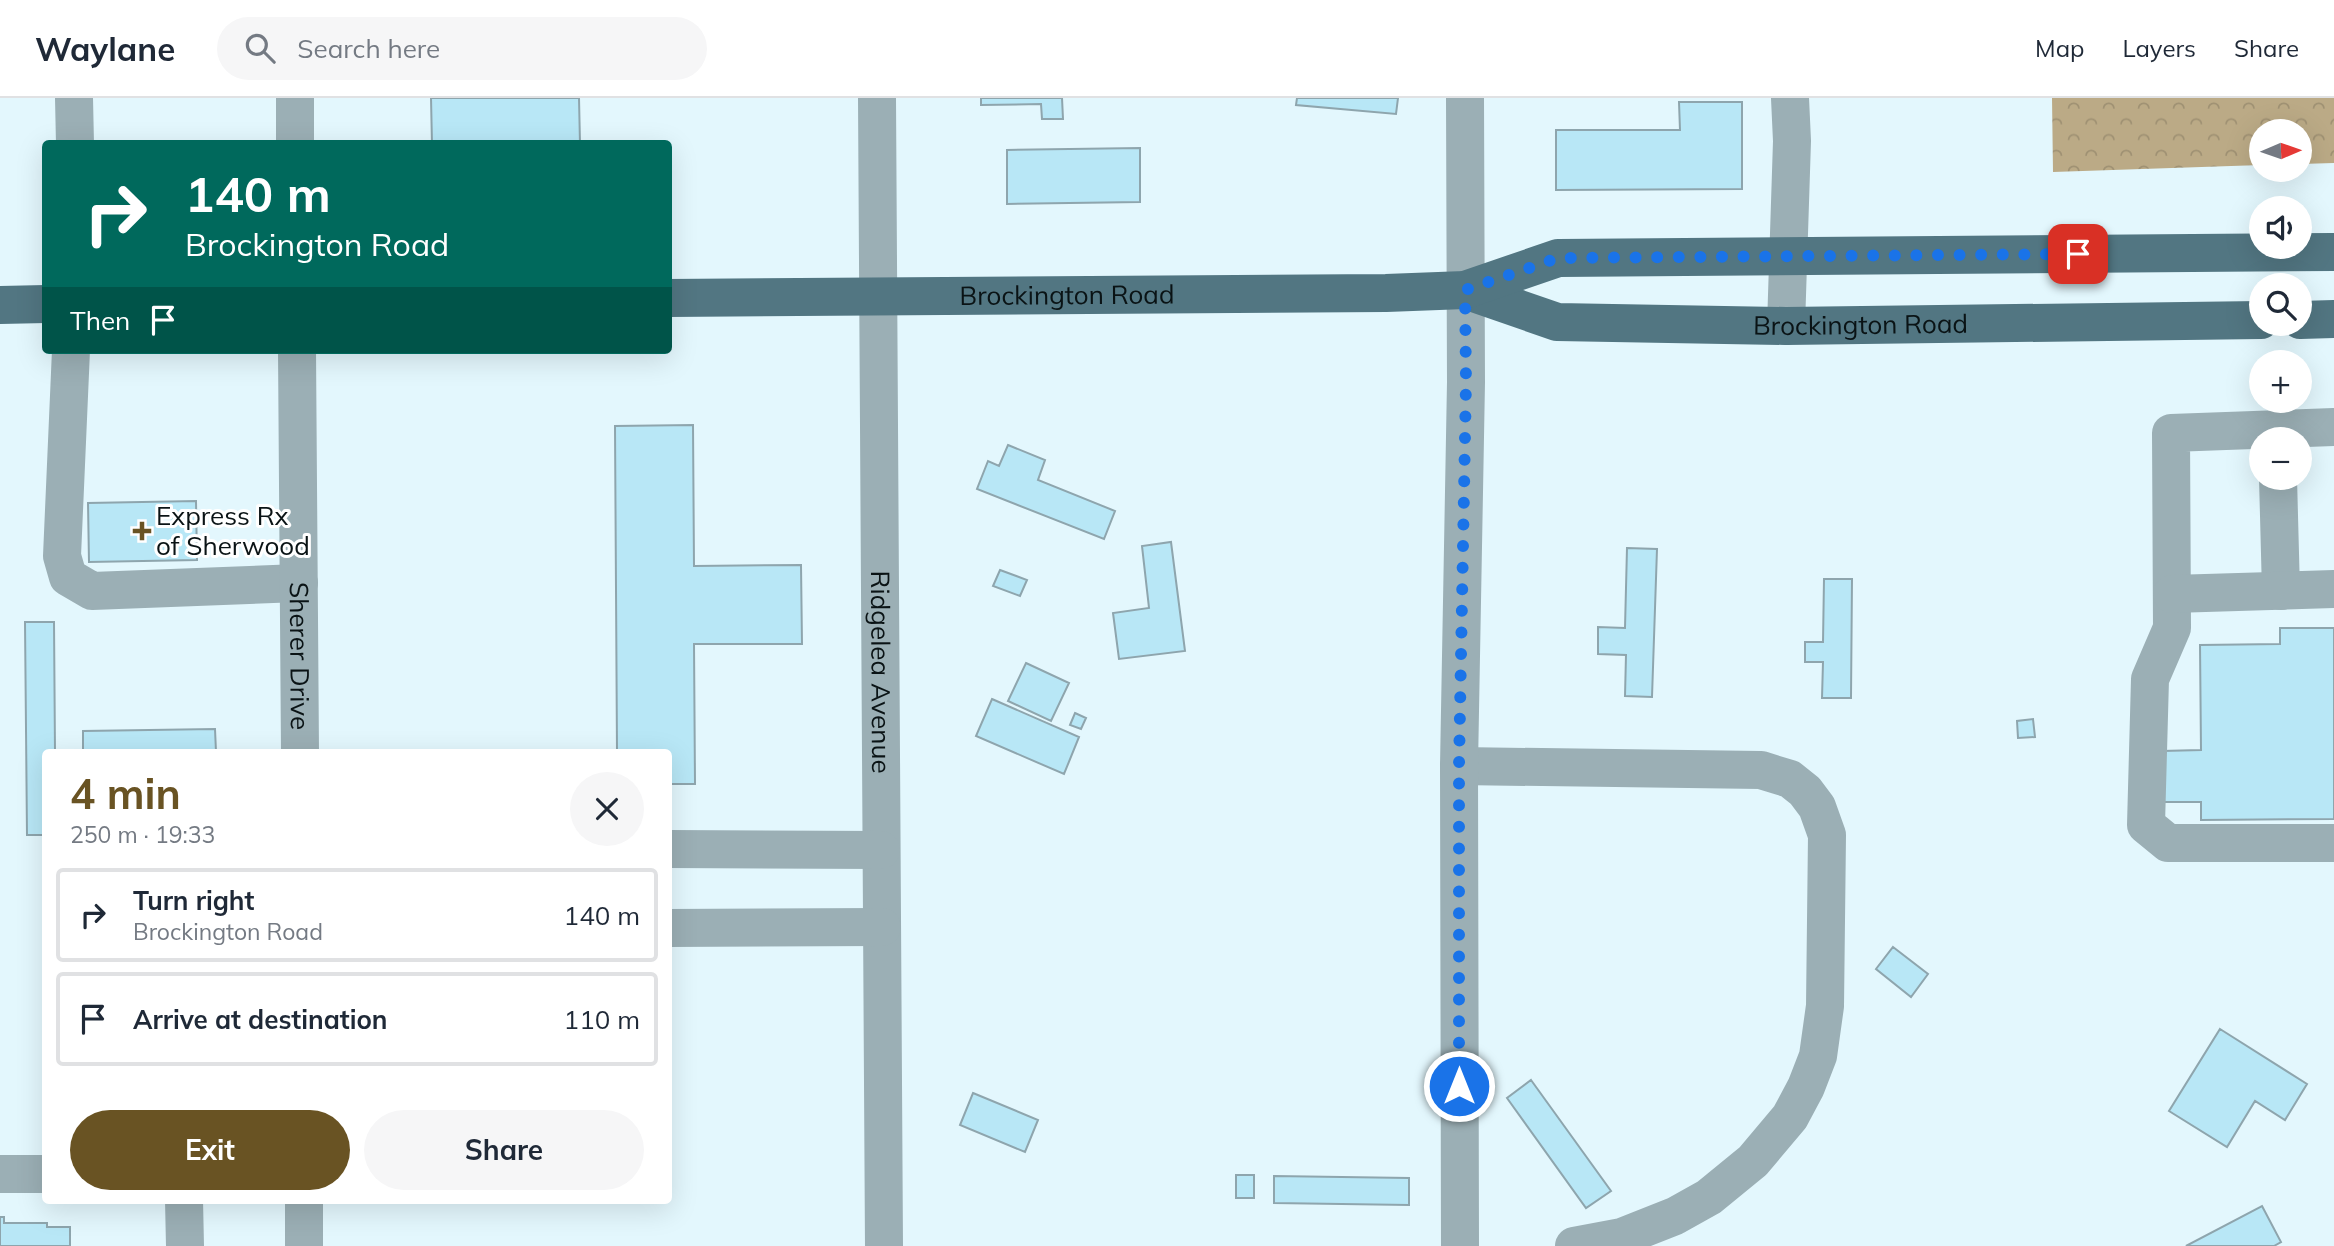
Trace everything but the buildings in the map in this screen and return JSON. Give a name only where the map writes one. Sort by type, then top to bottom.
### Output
[{"type":"main road","name":"Brockington Road","points":[[672,298],[1465,290],[1558,258],[2334,252]]},
{"type":"main road","name":"Brockington Road","points":[[1465,290],[1557,322],[1786,326],[2249,320]]},
{"type":"main road","points":[[0,305],[42,304]]},
{"type":"main road","points":[[2312,320],[2334,319]]},
{"type":"street","points":[[74,98],[75,140]]},
{"type":"street","points":[[295,98],[295,140]]},
{"type":"street","name":"Ridgelea Avenue","points":[[877,98],[884,1246]]},
{"type":"street","points":[[1460,1246],[1459,766],[1466,396],[1465,98]]},
{"type":"street","points":[[1786,326],[1792,141],[1790,98]]},
{"type":"street","points":[[71,354],[61,556],[68,577],[92,591],[299,583]]},
{"type":"street","name":"Sherer Drive","points":[[297,354],[300,749]]},
{"type":"street","points":[[2312,430],[2334,427]]},
{"type":"street","points":[[2249,434],[2171,433],[2172,628],[2150,679],[2147,825],[2168,843],[2334,843]]},
{"type":"street","points":[[2278,490],[2281,591]]},
{"type":"street","points":[[2172,594],[2334,589]]},
{"type":"street","points":[[1459,766],[1761,771],[1790,779],[1805,791],[1817,807],[1827,835],[1825,1006],[1818,1056],[1790,1117],[1753,1161],[1709,1197],[1675,1216],[1622,1237],[1574,1246]]},
{"type":"street","points":[[672,849],[881,850]]},
{"type":"street","points":[[672,928],[882,927]]},
{"type":"street","points":[[0,1174],[42,1174]]},
{"type":"street","points":[[184,1204],[185,1246]]},
{"type":"street","points":[[304,1204],[304,1246]]},
{"type":"green space","points":[[2052,98],[2334,98],[2334,163],[2312,164],[2312,119],[2249,119],[2249,165],[2053,172]]},
{"type":"place","name":"Express Rx of Sherwood","points":[[142,531]]},
{"type":"route","points":[[1459,1086],[1459,766],[1466,382],[1465,290],[1558,258],[2078,254]]}]
